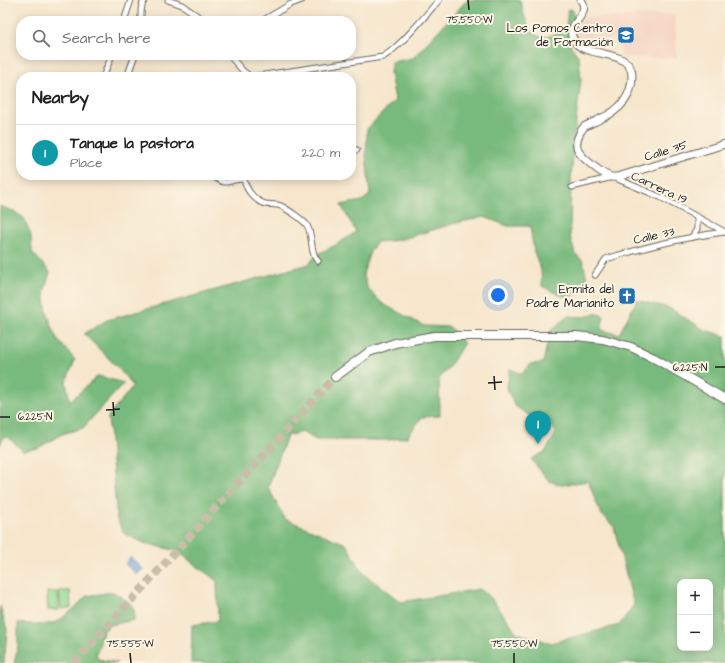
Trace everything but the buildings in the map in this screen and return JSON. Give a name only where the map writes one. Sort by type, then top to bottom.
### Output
[{"type":"main road","points":[[335,377],[369,352],[395,343],[434,336],[576,336],[603,339],[631,347],[654,358],[725,399]]},
{"type":"street","points":[[126,16],[131,0]]},
{"type":"street","points":[[141,16],[143,2],[146,0]]},
{"type":"street","points":[[168,0],[182,5],[198,16]]},
{"type":"street","points":[[271,16],[291,4],[302,0]]},
{"type":"street","points":[[287,72],[383,57],[390,53],[439,0]]},
{"type":"street","points":[[581,0],[584,5],[583,13],[574,24],[572,29],[572,38],[579,46],[592,51],[621,58],[629,66],[632,72],[630,88],[626,101],[608,116],[584,128],[576,143],[579,154],[600,171],[613,177]]},
{"type":"street","points":[[105,72],[110,60]]},
{"type":"street","points":[[129,72],[133,60]]},
{"type":"street","points":[[233,60],[244,72]]},
{"type":"street","name":"Calle 35","points":[[613,177],[725,144]]},
{"type":"street","points":[[572,187],[613,177]]},
{"type":"street","name":"Carrera 19","points":[[613,177],[660,197],[725,232]]},
{"type":"street","points":[[219,180],[224,183],[233,180]]},
{"type":"street","points":[[244,180],[245,186],[250,193],[258,199],[266,204],[281,206],[307,224],[311,236],[314,256],[318,261]]},
{"type":"street","name":"Carrera 19","points":[[689,238],[695,234],[697,229],[697,217]]},
{"type":"street","name":"Calle 33","points":[[596,275],[606,259],[640,249],[725,232]]},
{"type":"shaded area","name":"Los Pomos Centro de Formación","points":[[674,14],[677,58],[621,57],[620,40],[611,39],[588,48],[577,41],[575,31],[577,25],[584,18]]},
{"type":"green space","points":[[467,0],[520,0],[529,27],[540,37],[547,37],[566,26],[568,9],[573,10],[575,20],[569,38],[571,46],[579,57],[581,80],[571,179],[570,236],[575,254],[583,261],[587,279],[576,293],[567,297],[557,294],[542,286],[541,270],[534,252],[530,226],[508,226],[484,217],[456,223],[399,240],[377,242],[370,252],[363,274],[368,289],[383,304],[424,326],[450,327],[464,343],[451,364],[439,379],[440,416],[422,417],[407,437],[389,440],[316,440],[302,432],[287,436],[268,487],[285,519],[346,544],[364,574],[401,602],[480,589],[491,598],[517,633],[551,643],[619,625],[634,605],[614,527],[601,514],[588,481],[562,485],[549,481],[531,459],[545,452],[556,433],[549,419],[528,415],[514,405],[507,388],[510,369],[522,374],[531,364],[543,363],[550,331],[568,316],[586,317],[594,313],[604,316],[601,330],[619,334],[637,300],[669,308],[705,330],[725,336],[725,663],[191,663],[192,625],[218,621],[217,581],[177,551],[144,543],[125,534],[117,520],[108,417],[133,386],[120,370],[84,334],[107,320],[309,264],[317,254],[336,245],[356,232],[341,205],[362,201],[370,195],[366,155],[367,129],[395,100],[390,73],[391,62],[413,58]]},
{"type":"green space","points":[[0,206],[13,211],[24,218],[31,235],[32,252],[50,272],[44,293],[47,313],[57,339],[75,360],[66,382],[70,401],[98,376],[124,383],[83,428],[62,434],[38,448],[23,451],[7,436],[3,438],[0,445]]},
{"type":"green space","points":[[59,591],[70,591],[71,608],[61,609]]},
{"type":"green space","points":[[47,592],[58,592],[59,610],[48,610]]},
{"type":"green space","points":[[113,592],[126,600],[132,606],[134,610],[134,620],[109,625],[103,632],[96,655],[98,659],[117,663],[14,663],[18,646],[18,623],[43,625],[57,622],[75,608],[86,596]]},
{"type":"green space","points":[[0,606],[7,630],[4,663],[0,663]]},
{"type":"water","points":[[130,557],[143,569],[137,575],[125,564]]},
{"type":"tunnel","points":[[74,663],[335,377]]},
{"type":"place","name":"Los Pomos Centro de Formación","points":[[626,35]]},
{"type":"place","name":"Ermita del Padre Marianito","points":[[627,296]]},
{"type":"place","name":"Tanque la pastora","points":[[538,444]]}]
